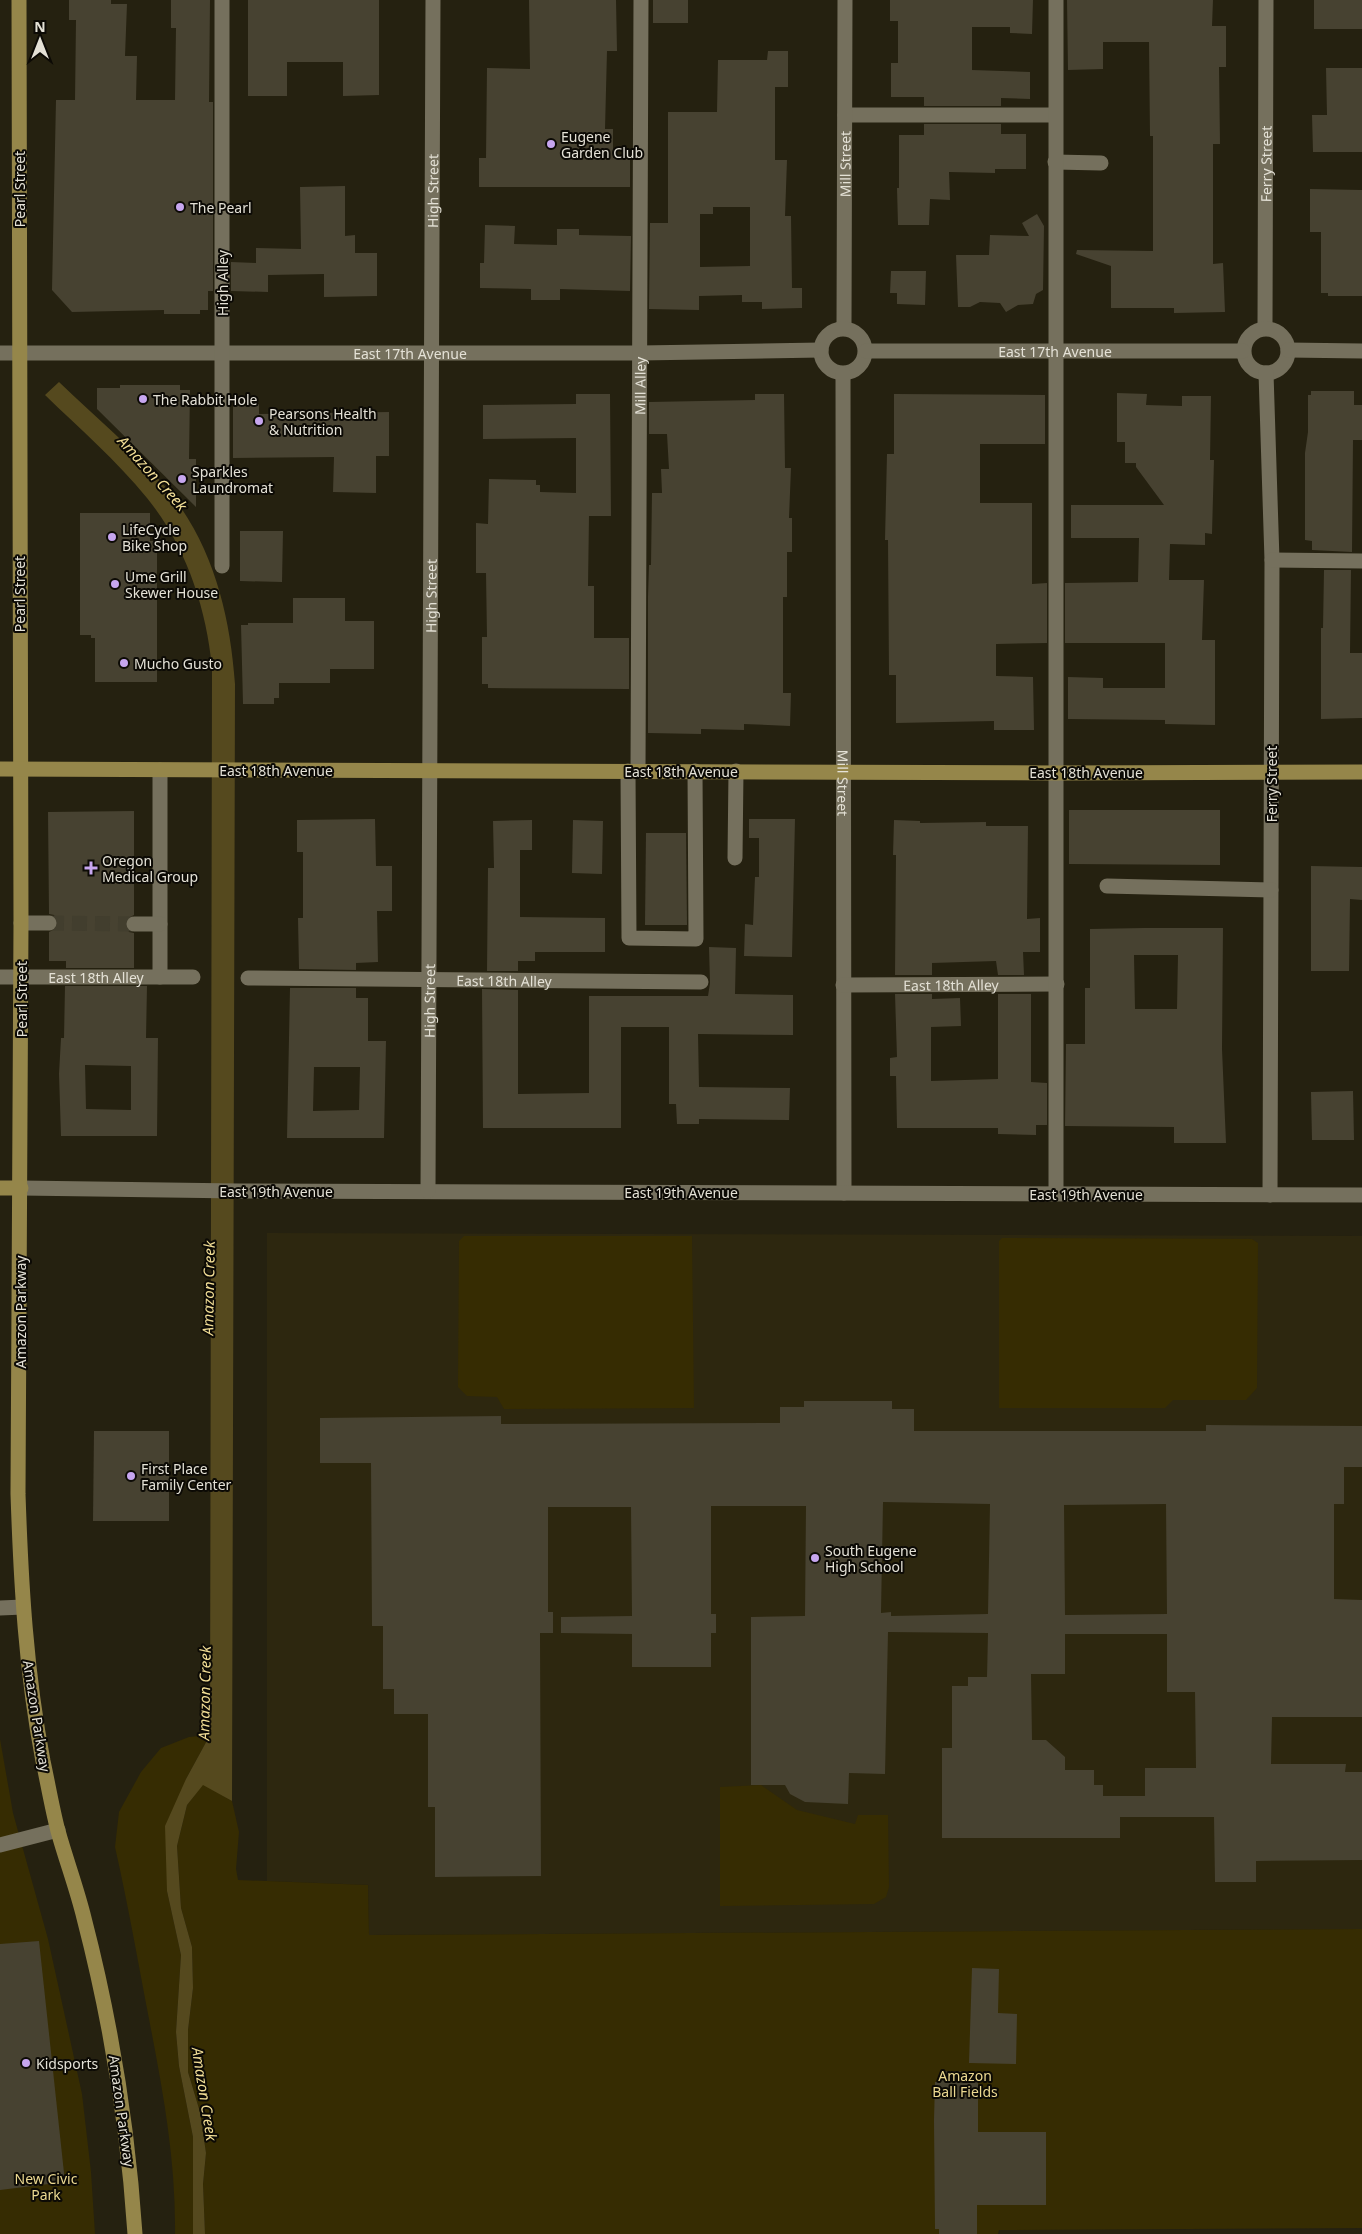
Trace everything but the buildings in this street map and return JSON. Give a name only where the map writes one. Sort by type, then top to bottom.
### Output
[{"type":"main road","name":"Pearl Street","points":[[19,0],[21,1188]]},
{"type":"main road","name":"East 18th Avenue","points":[[0,769],[1057,773],[1362,772]]},
{"type":"main road","name":"East 19th Avenue","points":[[0,1188],[21,1188]]},
{"type":"main road","name":"Amazon Parkway","points":[[21,1188],[18,1494],[21,1584],[31,1689],[58,1830],[84,1917],[108,2021],[123,2104],[135,2234]]},
{"type":"street","name":"High Alley","points":[[222,0],[222,566]]},
{"type":"street","name":"High Street","points":[[428,1191],[433,0]]},
{"type":"street","name":"Mill Alley","points":[[641,0],[640,353],[633,771],[627,824],[630,834],[629,938],[696,939],[695,771]]},
{"type":"street","name":"Mill Street","points":[[844,328],[845,0]]},
{"type":"street","points":[[1056,0],[1056,1194]]},
{"type":"street","name":"Ferry Street","points":[[1265,328],[1266,0]]},
{"type":"street","points":[[845,115],[1055,115]]},
{"type":"street","points":[[1055,162],[1101,163]]},
{"type":"street","points":[[844,328],[853,330],[860,336],[866,352],[859,368],[843,374],[827,366],[822,359],[821,350],[828,334],[844,328]]},
{"type":"street","points":[[1265,328],[1282,334],[1288,350],[1287,359],[1282,366],[1275,371],[1266,373],[1258,372],[1250,367],[1245,360],[1243,351],[1244,343],[1249,335],[1256,330],[1265,328]]},
{"type":"street","name":"East 17th Avenue","points":[[0,353],[640,353],[821,350]]},
{"type":"street","points":[[1288,350],[1362,351]]},
{"type":"street","name":"East 17th Avenue","points":[[866,352],[1056,353],[1243,351]]},
{"type":"street","name":"Ferry Street","points":[[1266,373],[1272,560],[1270,1195]]},
{"type":"street","name":"Mill Street","points":[[843,374],[844,1192]]},
{"type":"street","points":[[1272,560],[1362,561]]},
{"type":"street","points":[[160,770],[160,977]]},
{"type":"street","points":[[736,771],[736,858]]},
{"type":"street","points":[[1107,886],[1271,890]]},
{"type":"street","points":[[21,923],[49,923]]},
{"type":"street","points":[[134,924],[160,924]]},
{"type":"street","name":"East 18th Alley","points":[[0,977],[193,977]]},
{"type":"street","name":"East 18th Alley","points":[[248,978],[701,982]]},
{"type":"street","name":"East 18th Alley","points":[[843,985],[1057,984]]},
{"type":"street","name":"East 19th Avenue","points":[[21,1188],[208,1191],[1362,1195]]},
{"type":"street","points":[[0,1608],[23,1607]]},
{"type":"street","points":[[0,1845],[58,1830]]},
{"type":"shaded area","name":"South Eugene High School","points":[[267,1233],[1362,1236],[1362,1929],[369,1935],[368,1885],[267,1881]]},
{"type":"green space","points":[[464,1236],[692,1236],[694,1408],[504,1409],[497,1397],[467,1396],[458,1387],[459,1241]]},
{"type":"green space","points":[[1002,1238],[1252,1239],[1258,1243],[1257,1388],[1246,1400],[1173,1400],[1165,1408],[999,1408],[999,1241]]},
{"type":"green space","points":[[210,1735],[186,1779],[167,1891],[181,1955],[176,2032],[179,2066],[193,2137],[193,2234],[175,2234],[171,2153],[164,2099],[115,1847],[119,1812],[141,1772],[161,1748],[189,1737]]},
{"type":"green space","name":"New Civic Park","points":[[0,1739],[13,1813],[48,1939],[82,2094],[91,2172],[95,2234],[0,2234]]},
{"type":"green space","name":"Amazon Ball Fields","points":[[203,1784],[232,1801],[239,1832],[236,1869],[238,1880],[368,1885],[369,1935],[1362,1929],[1362,2228],[999,2230],[998,2234],[205,2234],[203,2184],[206,2153],[200,2112],[188,2072],[188,2030],[193,1988],[192,1947],[181,1908],[177,1846],[187,1805]]},
{"type":"green space","points":[[761,1785],[797,1810],[855,1824],[858,1815],[888,1815],[889,1887],[886,1897],[874,1904],[720,1906],[720,1787]]},
{"type":"water","name":"Amazon Creek","points":[[59,382],[129,447],[167,489],[183,511],[196,533],[216,581],[229,632],[233,658],[235,684],[232,1801],[203,1785],[187,1805],[177,1846],[181,1908],[192,1947],[193,1988],[188,2030],[188,2072],[200,2112],[206,2153],[203,2184],[205,2234],[193,2234],[193,2137],[179,2066],[176,2032],[181,1955],[167,1891],[165,1826],[186,1779],[210,1735],[212,667],[205,622],[199,600],[192,578],[173,536],[161,517],[135,484],[98,445],[45,395]]},
{"type":"tunnel","points":[[49,923],[134,924]]},
{"type":"place","name":"Eugene Garden Club","points":[[551,144]]},
{"type":"place","name":"The Pearl","points":[[180,207]]},
{"type":"place","name":"The Rabbit Hole","points":[[143,399]]},
{"type":"place","name":"Pearsons Health & Nutrition","points":[[259,421]]},
{"type":"place","name":"Sparkles Laundromat","points":[[182,479]]},
{"type":"place","name":"LifeCycle Bike Shop","points":[[112,537]]},
{"type":"place","name":"Ume Grill Skewer House","points":[[115,584]]},
{"type":"place","name":"Mucho Gusto","points":[[124,663]]},
{"type":"place","name":"Oregon Medical Group","points":[[91,868]]},
{"type":"place","name":"First Place Family Center","points":[[131,1476]]},
{"type":"place","name":"South Eugene High School","points":[[815,1558]]},
{"type":"place","name":"Kidsports","points":[[26,2063]]}]
